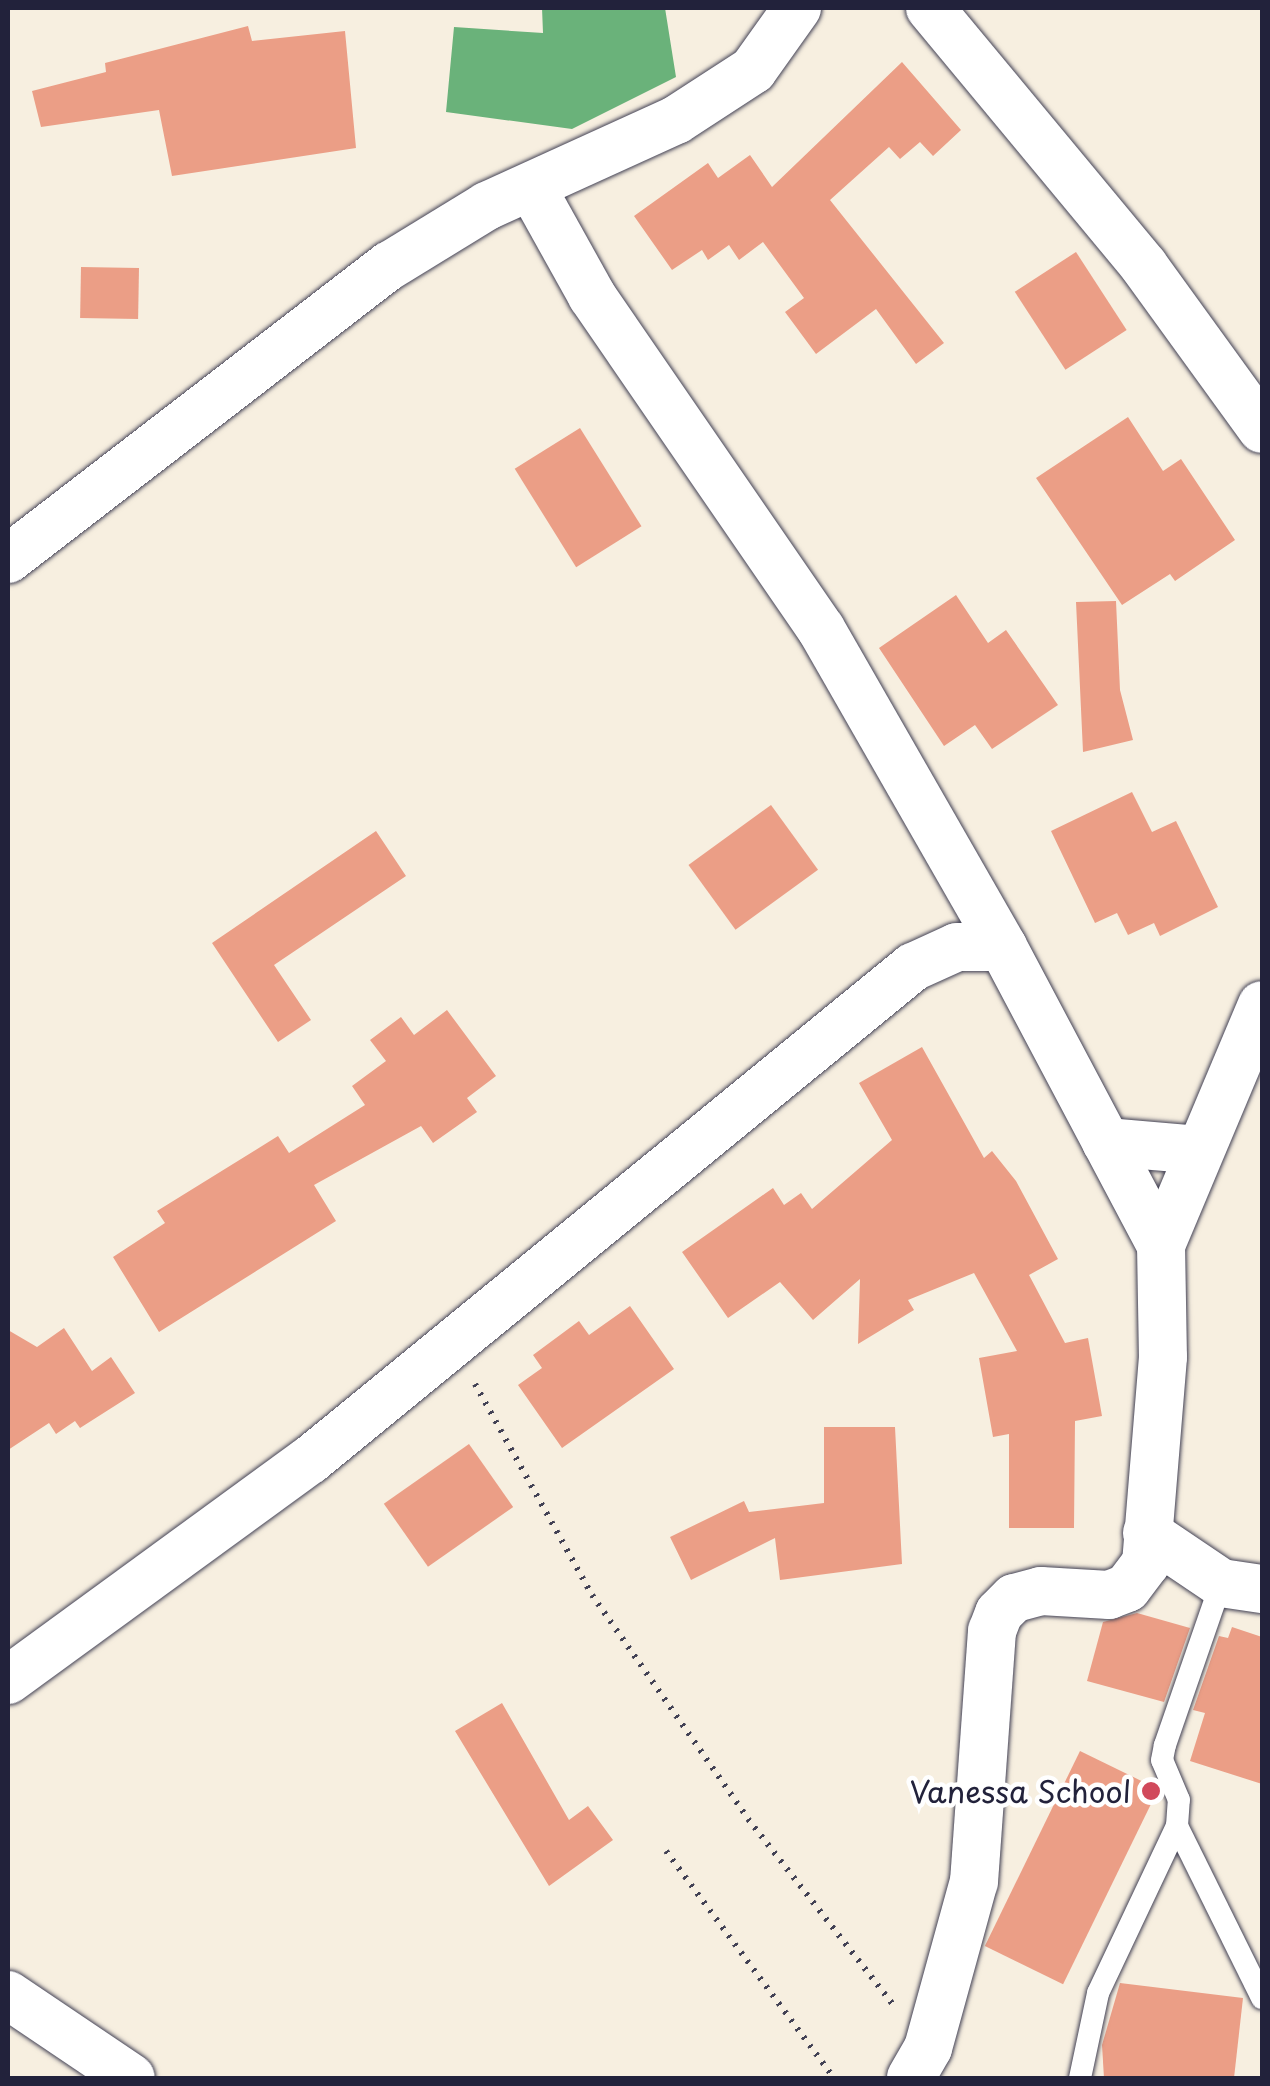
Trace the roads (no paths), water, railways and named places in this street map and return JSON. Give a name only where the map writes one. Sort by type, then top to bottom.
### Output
[{"type":"street","points":[[8,559],[389,266],[488,206],[676,120],[752,70],[797,8]]},
{"type":"street","points":[[930,8],[1144,266],[1262,430]]},
{"type":"street","points":[[532,188],[592,296],[821,630],[1003,947],[1161,1245]]},
{"type":"street","points":[[8,1680],[310,1460],[931,954],[1003,947]]},
{"type":"street","points":[[920,2063],[974,1881],[992,1631],[999,1614],[1014,1598],[1040,1590],[1109,1595],[1127,1588],[1146,1562],[1165,1324],[1161,1245],[1262,1005]]},
{"type":"street","points":[[1106,1142],[1199,1150]]},
{"type":"street","points":[[1147,1533],[1242,1586]]},
{"type":"street","points":[[8,1995],[131,2078]]},
{"type":"lane","points":[[1080,2078],[1098,1993],[1177,1826],[1179,1800],[1162,1760],[1164,1745],[1242,1586]]},
{"type":"lane","points":[[1177,1826],[1262,1998]]},
{"type":"place","name":"Vanessa School","points":[[1151,1791]]}]
